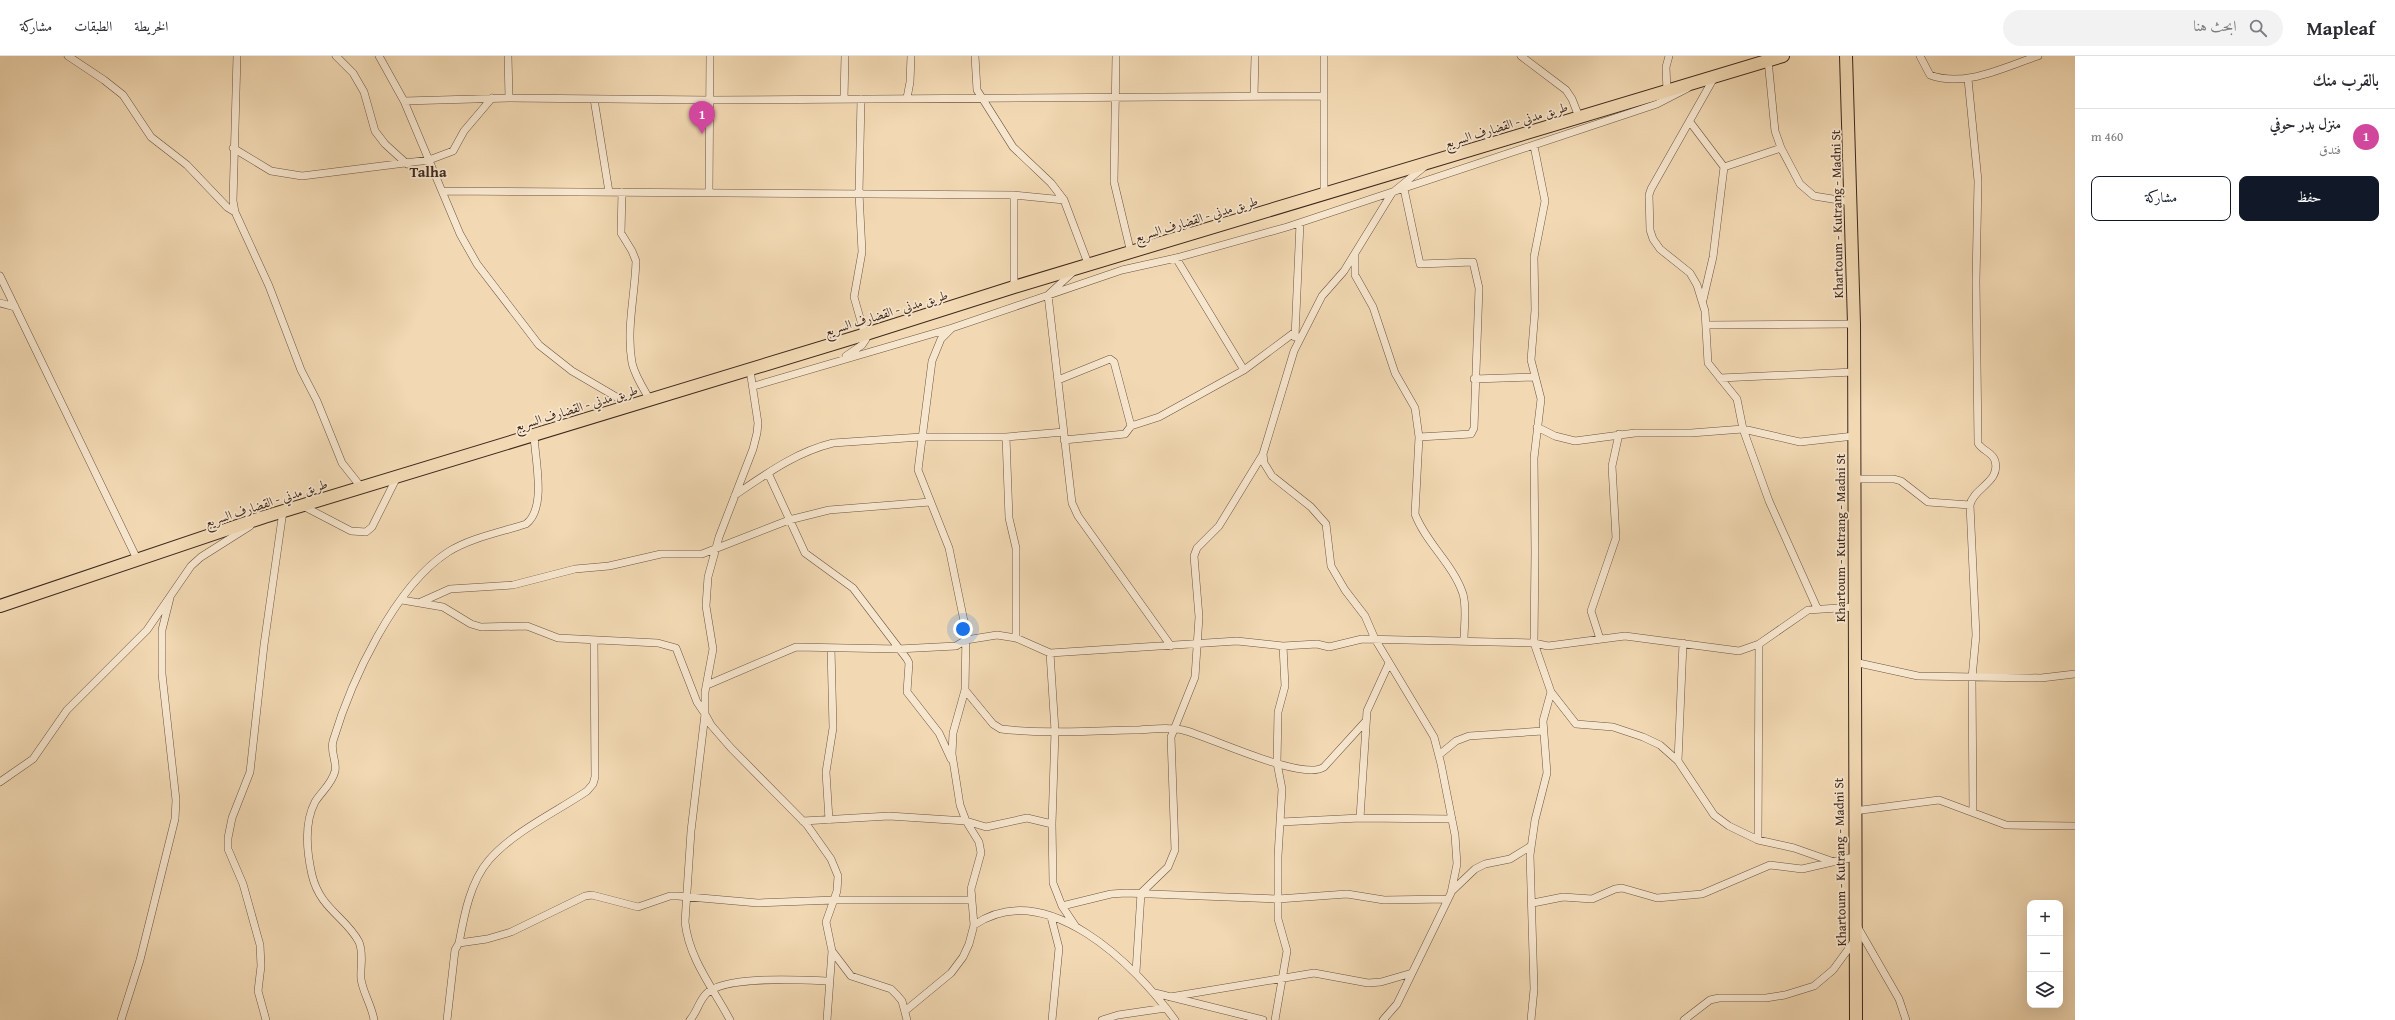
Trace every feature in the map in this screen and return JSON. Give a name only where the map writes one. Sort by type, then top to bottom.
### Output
[{"type":"highway","name":"طريق مدني - القضارف السريع","points":[[0,606],[138,561],[301,505],[750,370],[1014,287],[1076,270],[1783,56]]},
{"type":"highway","name":"Khartoum - Kutrang - Madni St","points":[[1846,56],[1854,324],[1854,921],[1856,1020]]},
{"type":"street","points":[[68,56],[104,80],[123,95],[151,137],[187,165],[227,207],[235,212]]},
{"type":"street","points":[[237,56],[233,201],[235,212],[268,286],[301,370],[317,401],[342,463],[361,487]]},
{"type":"street","points":[[379,56],[404,101],[460,234],[477,264],[539,345],[572,371],[630,405]]},
{"type":"street","points":[[508,56],[509,98]]},
{"type":"street","points":[[710,56],[710,192]]},
{"type":"street","points":[[844,99],[845,56]]},
{"type":"street","points":[[907,98],[910,82],[911,56]]},
{"type":"street","points":[[975,56],[975,86],[981,98],[1012,148],[1051,183],[1064,200],[1089,266]]},
{"type":"street","points":[[1116,56],[1114,182],[1131,253]]},
{"type":"street","points":[[1254,96],[1255,56]]},
{"type":"street","points":[[1324,56],[1324,194]]},
{"type":"street","points":[[1521,56],[1527,63],[1566,90],[1572,99],[1579,118]]},
{"type":"street","points":[[1667,90],[1666,67],[1669,56]]},
{"type":"street","points":[[1920,56],[1930,75],[1941,79],[1968,79],[2038,56]]},
{"type":"street","points":[[336,57],[353,73],[364,92],[375,131],[385,144],[407,164]]},
{"type":"street","points":[[1768,60],[1775,131],[1781,148],[1800,184],[1814,196],[1851,202]]},
{"type":"street","points":[[1715,76],[1651,189],[1649,195],[1650,230],[1653,239],[1660,248],[1690,273],[1702,300],[1707,325],[1708,364],[1736,399],[1743,429],[1769,501],[1817,608]]},
{"type":"street","points":[[1968,79],[1978,181],[1976,288],[1978,443],[1980,447],[1993,456],[1996,462],[1992,477],[1973,495],[1970,505],[1976,635],[1972,678],[1973,812]]},
{"type":"street","points":[[754,386],[952,328],[1122,270],[1176,258],[1300,223],[1657,104],[1679,94],[1701,80]]},
{"type":"street","points":[[404,101],[492,98],[710,100],[1323,96]]},
{"type":"street","points":[[234,148],[272,171],[302,176],[407,164],[429,160],[453,151],[464,131],[492,98]]},
{"type":"street","points":[[594,99],[609,192]]},
{"type":"street","points":[[842,359],[862,345],[866,339],[866,334],[854,297],[862,252],[859,194],[861,99]]},
{"type":"street","points":[[1690,122],[1724,167],[1713,257],[1702,300]]},
{"type":"street","points":[[1534,146],[1545,201],[1534,257],[1535,310],[1531,360],[1534,377],[1541,399],[1534,458],[1536,552],[1534,643],[1551,692],[1576,724],[1613,727],[1643,737],[1660,745],[1678,761],[1714,815],[1729,826],[1758,840],[1794,848],[1834,862]]},
{"type":"street","points":[[1724,167],[1781,148]]},
{"type":"street","points":[[1136,972],[1141,893],[1168,866],[1174,850],[1170,744],[1172,729],[1192,689],[1199,644],[1199,602],[1194,556],[1197,548],[1219,526],[1263,454],[1294,351],[1322,296],[1344,271],[1392,193],[1428,163]]},
{"type":"street","points":[[1404,189],[1420,264],[1473,262],[1476,267],[1479,288],[1474,379],[1474,428],[1471,434],[1419,438]]},
{"type":"street","points":[[442,192],[710,192],[1014,195],[1064,200]]},
{"type":"street","points":[[622,192],[621,233],[636,261],[631,336],[632,363],[638,379],[650,400]]},
{"type":"street","points":[[1014,195],[1014,287]]},
{"type":"street","points":[[1294,351],[1300,223]]},
{"type":"street","points":[[1356,252],[1355,275],[1373,307],[1395,373],[1415,408],[1419,438],[1415,514],[1419,524],[1438,551],[1463,594],[1464,640]]},
{"type":"street","points":[[1176,258],[1244,370]]},
{"type":"street","points":[[1048,295],[1076,270]]},
{"type":"street","points":[[0,276],[138,561]]},
{"type":"street","points":[[1048,295],[1071,498],[1078,516],[1170,646]]},
{"type":"street","points":[[0,303],[15,307]]},
{"type":"street","points":[[1707,325],[1854,324]]},
{"type":"street","points":[[905,1011],[955,967],[969,944],[974,925],[971,889],[981,853],[979,842],[966,821],[960,805],[953,762],[952,738],[965,690],[966,640],[949,548],[918,470],[932,361],[941,339],[952,328]]},
{"type":"street","points":[[1064,440],[1115,437],[1125,434],[1131,426],[1159,418],[1244,370],[1295,332]]},
{"type":"street","points":[[1058,380],[1110,359],[1114,362],[1131,426]]},
{"type":"street","points":[[730,1020],[696,962],[686,937],[685,922],[691,831],[707,685],[713,648],[706,591],[715,549],[753,449],[757,433],[754,386],[750,370]]},
{"type":"street","points":[[1720,378],[1854,372]]},
{"type":"street","points":[[1474,379],[1534,377]]},
{"type":"street","points":[[1537,427],[1555,436],[1575,440],[1619,434],[1691,433],[1743,429],[1800,442],[1854,436]]},
{"type":"street","points":[[735,495],[789,459],[818,446],[833,443],[922,436],[1006,437],[1064,432]]},
{"type":"street","points":[[1600,639],[1591,610],[1616,538],[1612,466],[1619,434]]},
{"type":"street","points":[[374,1020],[361,978],[360,944],[355,936],[326,906],[316,886],[309,854],[308,832],[315,802],[335,772],[333,743],[350,692],[381,630],[409,589],[447,553],[456,547],[526,524],[533,519],[538,500],[534,436]]},
{"type":"street","points":[[1006,437],[1009,518],[1016,548],[1016,638]]},
{"type":"street","points":[[1263,454],[1264,463],[1272,476],[1321,516],[1326,524],[1331,566],[1345,590],[1365,616],[1375,639],[1434,737],[1439,755],[1458,854],[1449,896],[1397,1004],[1383,1020]]},
{"type":"street","points":[[768,473],[805,553],[853,588],[908,663],[906,692],[939,732],[953,762]]},
{"type":"street","points":[[301,505],[351,531],[366,532],[372,527],[397,477]]},
{"type":"street","points":[[1854,479],[1894,479],[1901,481],[1928,502],[1970,505]]},
{"type":"street","points":[[420,602],[450,589],[513,585],[575,569],[616,565],[661,554],[692,555],[715,549],[789,520],[841,508],[930,502]]},
{"type":"street","points":[[266,1020],[258,991],[261,966],[260,945],[244,884],[228,849],[228,838],[232,818],[250,772],[264,645],[283,511]]},
{"type":"street","points":[[0,782],[33,758],[67,710],[144,634],[191,566],[201,556],[264,517]]},
{"type":"street","points":[[121,1020],[144,946],[175,820],[176,800],[162,674],[162,630],[170,598]]},
{"type":"street","points":[[402,600],[443,607],[471,624],[481,627],[527,626],[558,638],[658,643],[676,648],[697,702],[710,725],[803,821],[831,859],[838,876],[835,900],[826,922],[832,951],[828,981],[827,1020]]},
{"type":"street","points":[[707,685],[761,663],[788,648],[898,649],[956,646],[966,640],[997,635],[1016,638],[1050,653],[1237,641],[1283,646],[1306,643],[1329,647],[1362,639],[1464,640],[1534,643],[1548,646],[1625,636],[1738,651],[1759,644],[1808,610],[1817,608],[1854,607]]},
{"type":"street","points":[[447,1020],[455,950],[459,943],[466,910],[476,883],[488,861],[506,842],[580,796],[593,784],[595,777],[594,640]]},
{"type":"street","points":[[1678,761],[1683,643]]},
{"type":"street","points":[[1758,840],[1759,644]]},
{"type":"street","points":[[1275,1020],[1287,951],[1279,926],[1278,900],[1282,789],[1277,764],[1278,712],[1285,686],[1283,646]]},
{"type":"street","points":[[829,820],[826,772],[832,728],[831,648]]},
{"type":"street","points":[[1050,653],[1055,731],[1052,824],[1053,883],[1062,906],[1076,927]]},
{"type":"street","points":[[1854,662],[1918,676],[2041,678],[2075,674]]},
{"type":"street","points":[[1360,818],[1365,722],[1370,703],[1389,663]]},
{"type":"street","points":[[965,690],[993,724],[1001,729],[1055,731],[1172,729],[1190,732],[1277,764],[1318,771],[1365,722]]},
{"type":"street","points":[[1531,1020],[1534,989],[1533,903],[1530,867],[1531,846],[1535,820],[1547,773],[1543,721],[1551,692]]},
{"type":"street","points":[[1439,755],[1456,741],[1469,736],[1543,731]]},
{"type":"street","points":[[1854,811],[1939,800],[2006,825],[2075,826]]},
{"type":"street","points":[[803,821],[889,816],[966,821],[986,827],[1027,818],[1052,824]]},
{"type":"street","points":[[1281,822],[1360,818],[1452,818]]},
{"type":"street","points":[[1062,906],[1111,894],[1141,893],[1278,900],[1347,894],[1384,900],[1449,896],[1475,869],[1485,864],[1510,859],[1531,846]]},
{"type":"street","points":[[1533,903],[1563,897],[1592,899],[1615,889],[1622,888],[1657,898],[1702,894],[1770,865],[1802,869],[1854,857]]},
{"type":"street","points":[[459,943],[487,939],[511,932],[585,896],[592,895],[638,907],[670,896],[758,903],[835,900],[972,900]]},
{"type":"street","points":[[974,925],[992,915],[1008,912],[1028,912],[1076,927],[1114,952],[1136,972],[1155,993],[1175,1020]]},
{"type":"street","points":[[1051,918],[1059,955],[1052,1020]]},
{"type":"street","points":[[1854,921],[1899,999],[1906,1020]]},
{"type":"street","points":[[1684,1020],[1710,1000],[1719,998],[1766,998],[1785,995],[1814,986],[1833,970],[1855,939]]},
{"type":"street","points":[[832,951],[852,976],[891,989],[902,1001],[907,1020]]},
{"type":"street","points":[[1170,997],[1314,973],[1368,983],[1381,982],[1412,973]]},
{"type":"street","points":[[690,1020],[696,1014],[705,994],[712,989],[754,980],[828,981]]},
{"type":"street","points":[[1155,993],[1263,1020]]},
{"type":"street","points":[[1102,1020],[1118,1015],[1166,1008]]},
{"type":"place","name":"منزل بدر حوفي","points":[[702,134]]},
{"type":"district","name":"Talha","points":[[428,171]]}]
